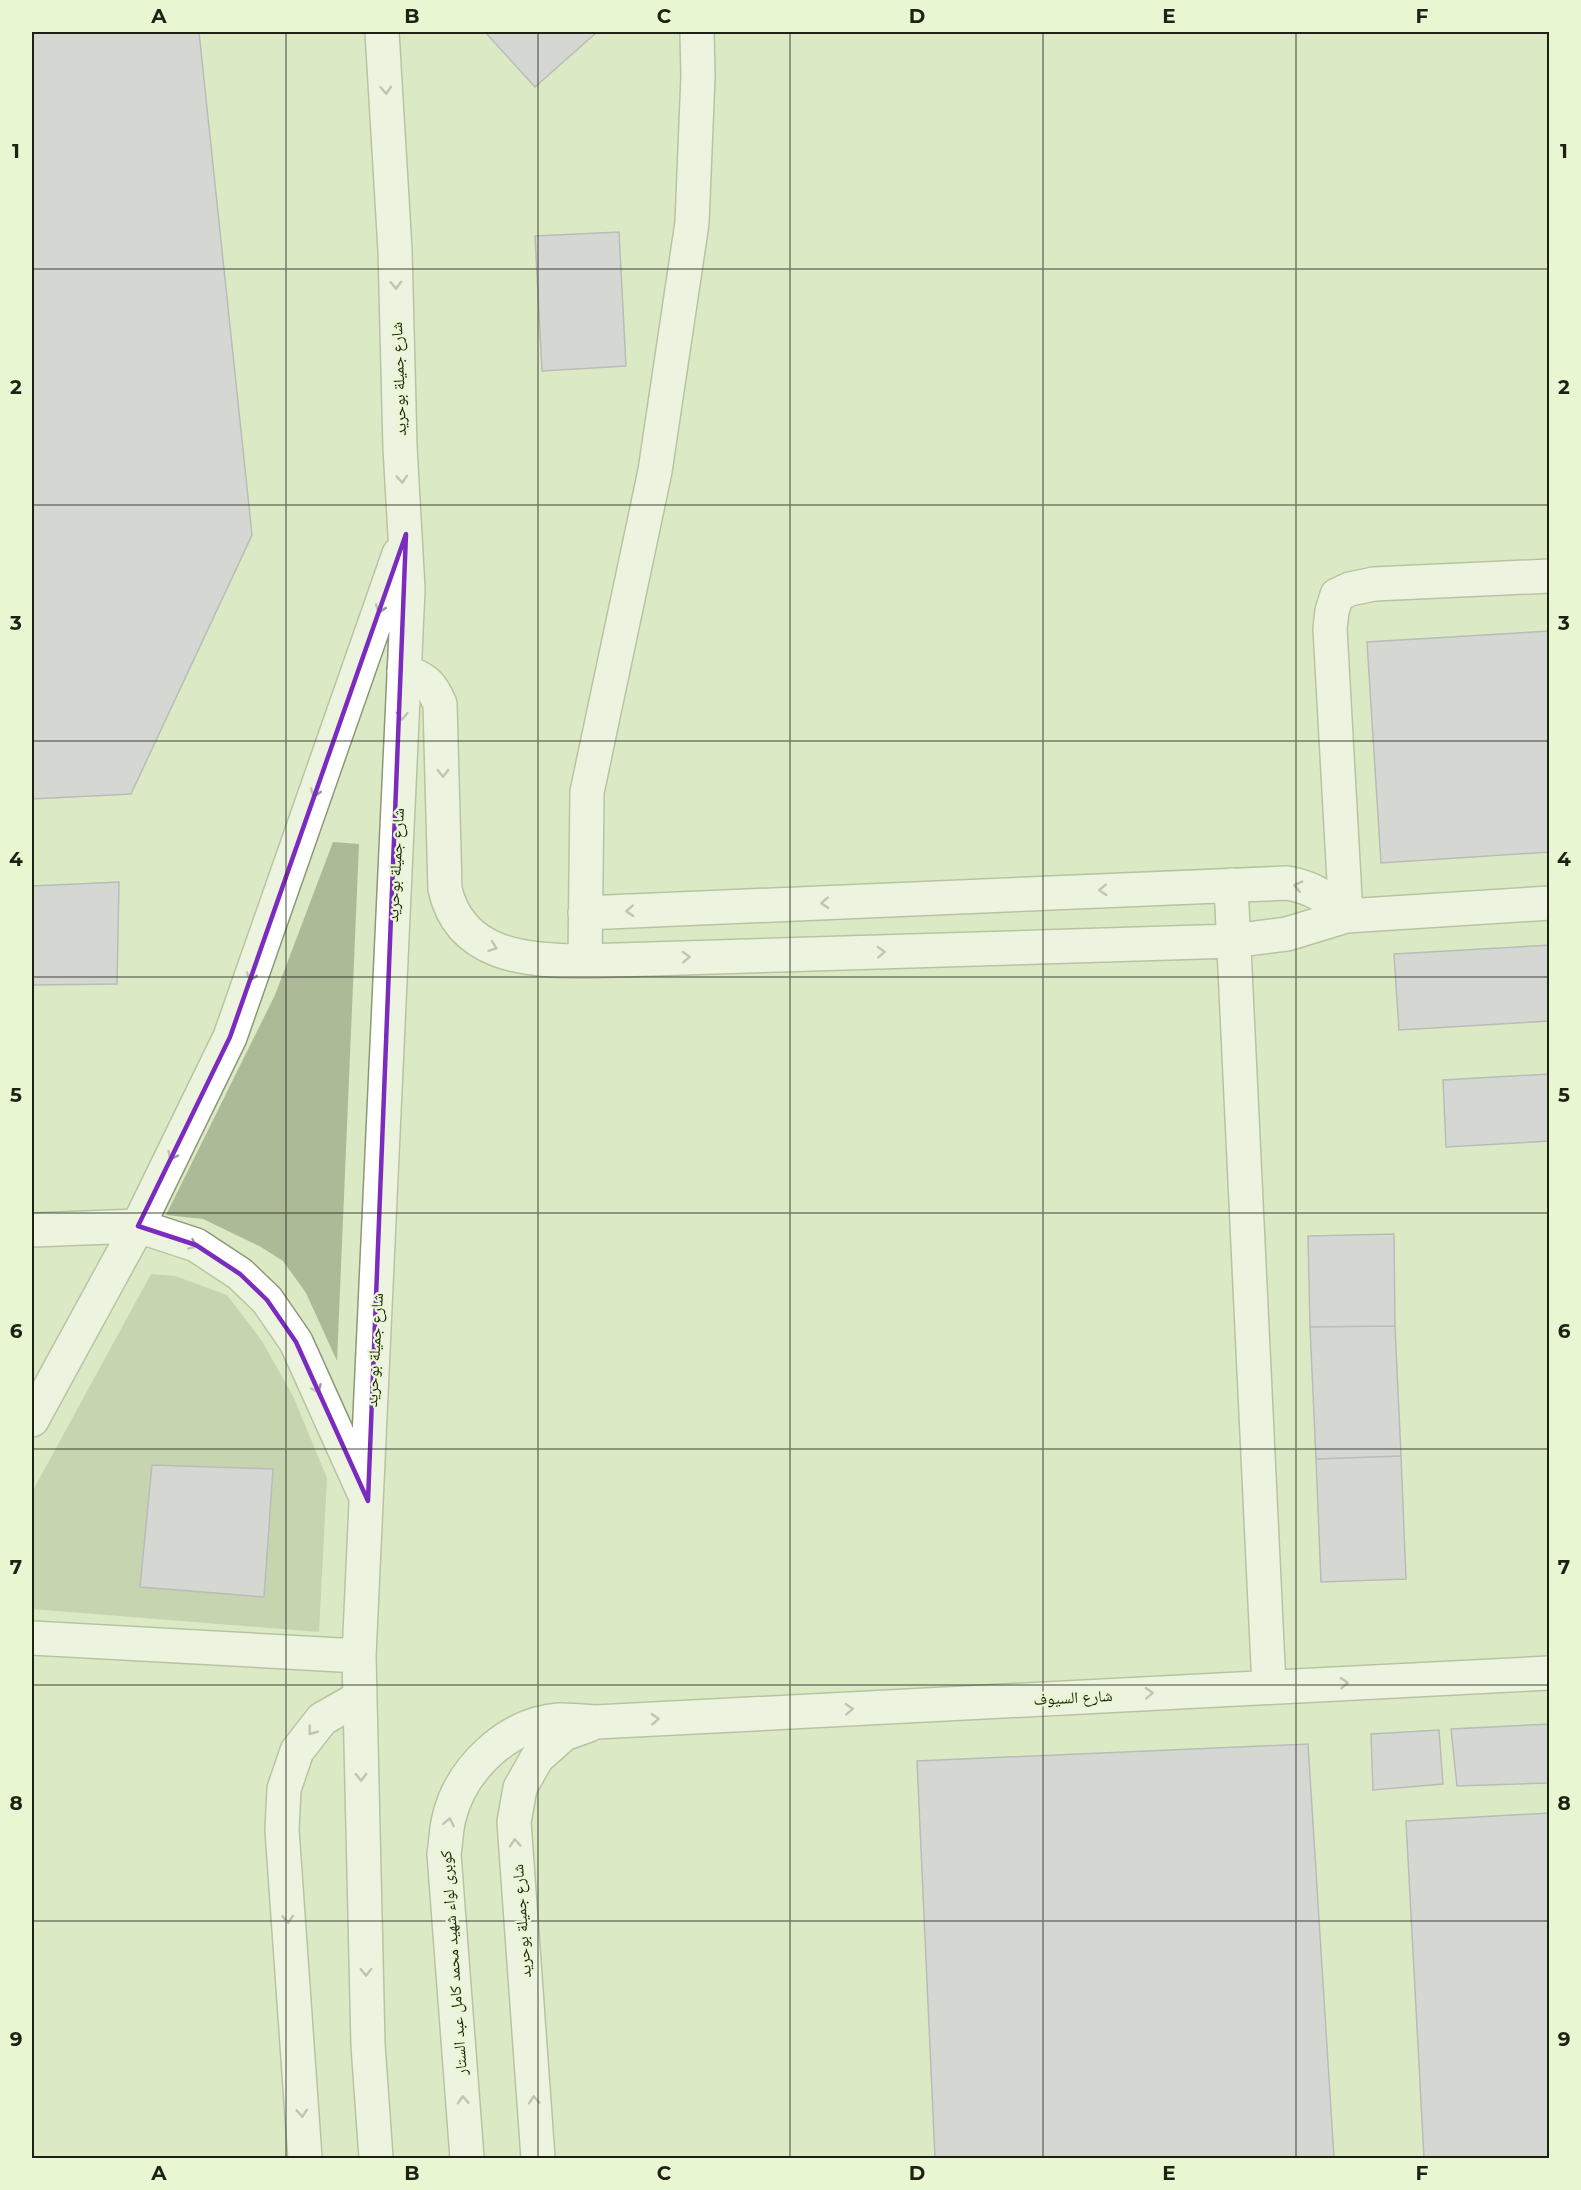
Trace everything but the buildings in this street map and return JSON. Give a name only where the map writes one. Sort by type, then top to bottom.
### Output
[{"type":"main road","name":"شارع جميلة بوحريد","points":[[359,1698],[359,1656],[368,1501],[408,589],[400,447],[395,250],[382,32]]},
{"type":"main road","points":[[585,960],[587,792],[656,471],[692,223],[698,76],[696,32]]},
{"type":"main road","points":[[32,1420],[138,1226],[230,1037],[406,534]]},
{"type":"main road","points":[[1346,916],[1330,629],[1337,595],[1350,589],[1374,584],[1550,576]]},
{"type":"main road","points":[[404,671],[423,678],[434,689],[440,704],[445,889],[449,905],[456,920],[482,943],[526,957],[585,960],[1233,941],[1287,934],[1346,916],[1550,903]]},
{"type":"main road","points":[[585,913],[1287,883],[1301,885],[1318,892],[1334,903],[1346,916]]},
{"type":"main road","points":[[1231,885],[1269,1687]]},
{"type":"main road","points":[[32,1230],[138,1226],[196,1245],[240,1274],[267,1300],[296,1342],[368,1501]]},
{"type":"main road","points":[[32,1638],[359,1656]]},
{"type":"main road","name":"شارع السيوف","points":[[596,1722],[1550,1673]]},
{"type":"main road","points":[[305,2158],[282,1830],[284,1789],[297,1751],[322,1719],[359,1698],[368,2045],[376,2158]]},
{"type":"main road","name":"كوبرى لواء شهيد محمد كامل عبد الستار","points":[[467,2158],[444,1854],[449,1816],[464,1781],[489,1751],[521,1730],[558,1720],[596,1722]]},
{"type":"main road","name":"شارع جميلة بوحريد","points":[[538,2158],[514,1822],[520,1788],[537,1758],[564,1734],[596,1722]]},
{"type":"highlighted area","points":[[406,534],[368,1501],[296,1342],[267,1300],[240,1274],[196,1245],[138,1226],[230,1037]]},
{"type":"green space","points":[[333,842],[359,844],[337,1361],[306,1293],[283,1261],[261,1247],[203,1219],[166,1215],[275,995]]},
{"type":"green space","points":[[151,1274],[175,1276],[227,1295],[262,1341],[293,1396],[327,1478],[319,1632],[32,1609],[32,1492]]}]
